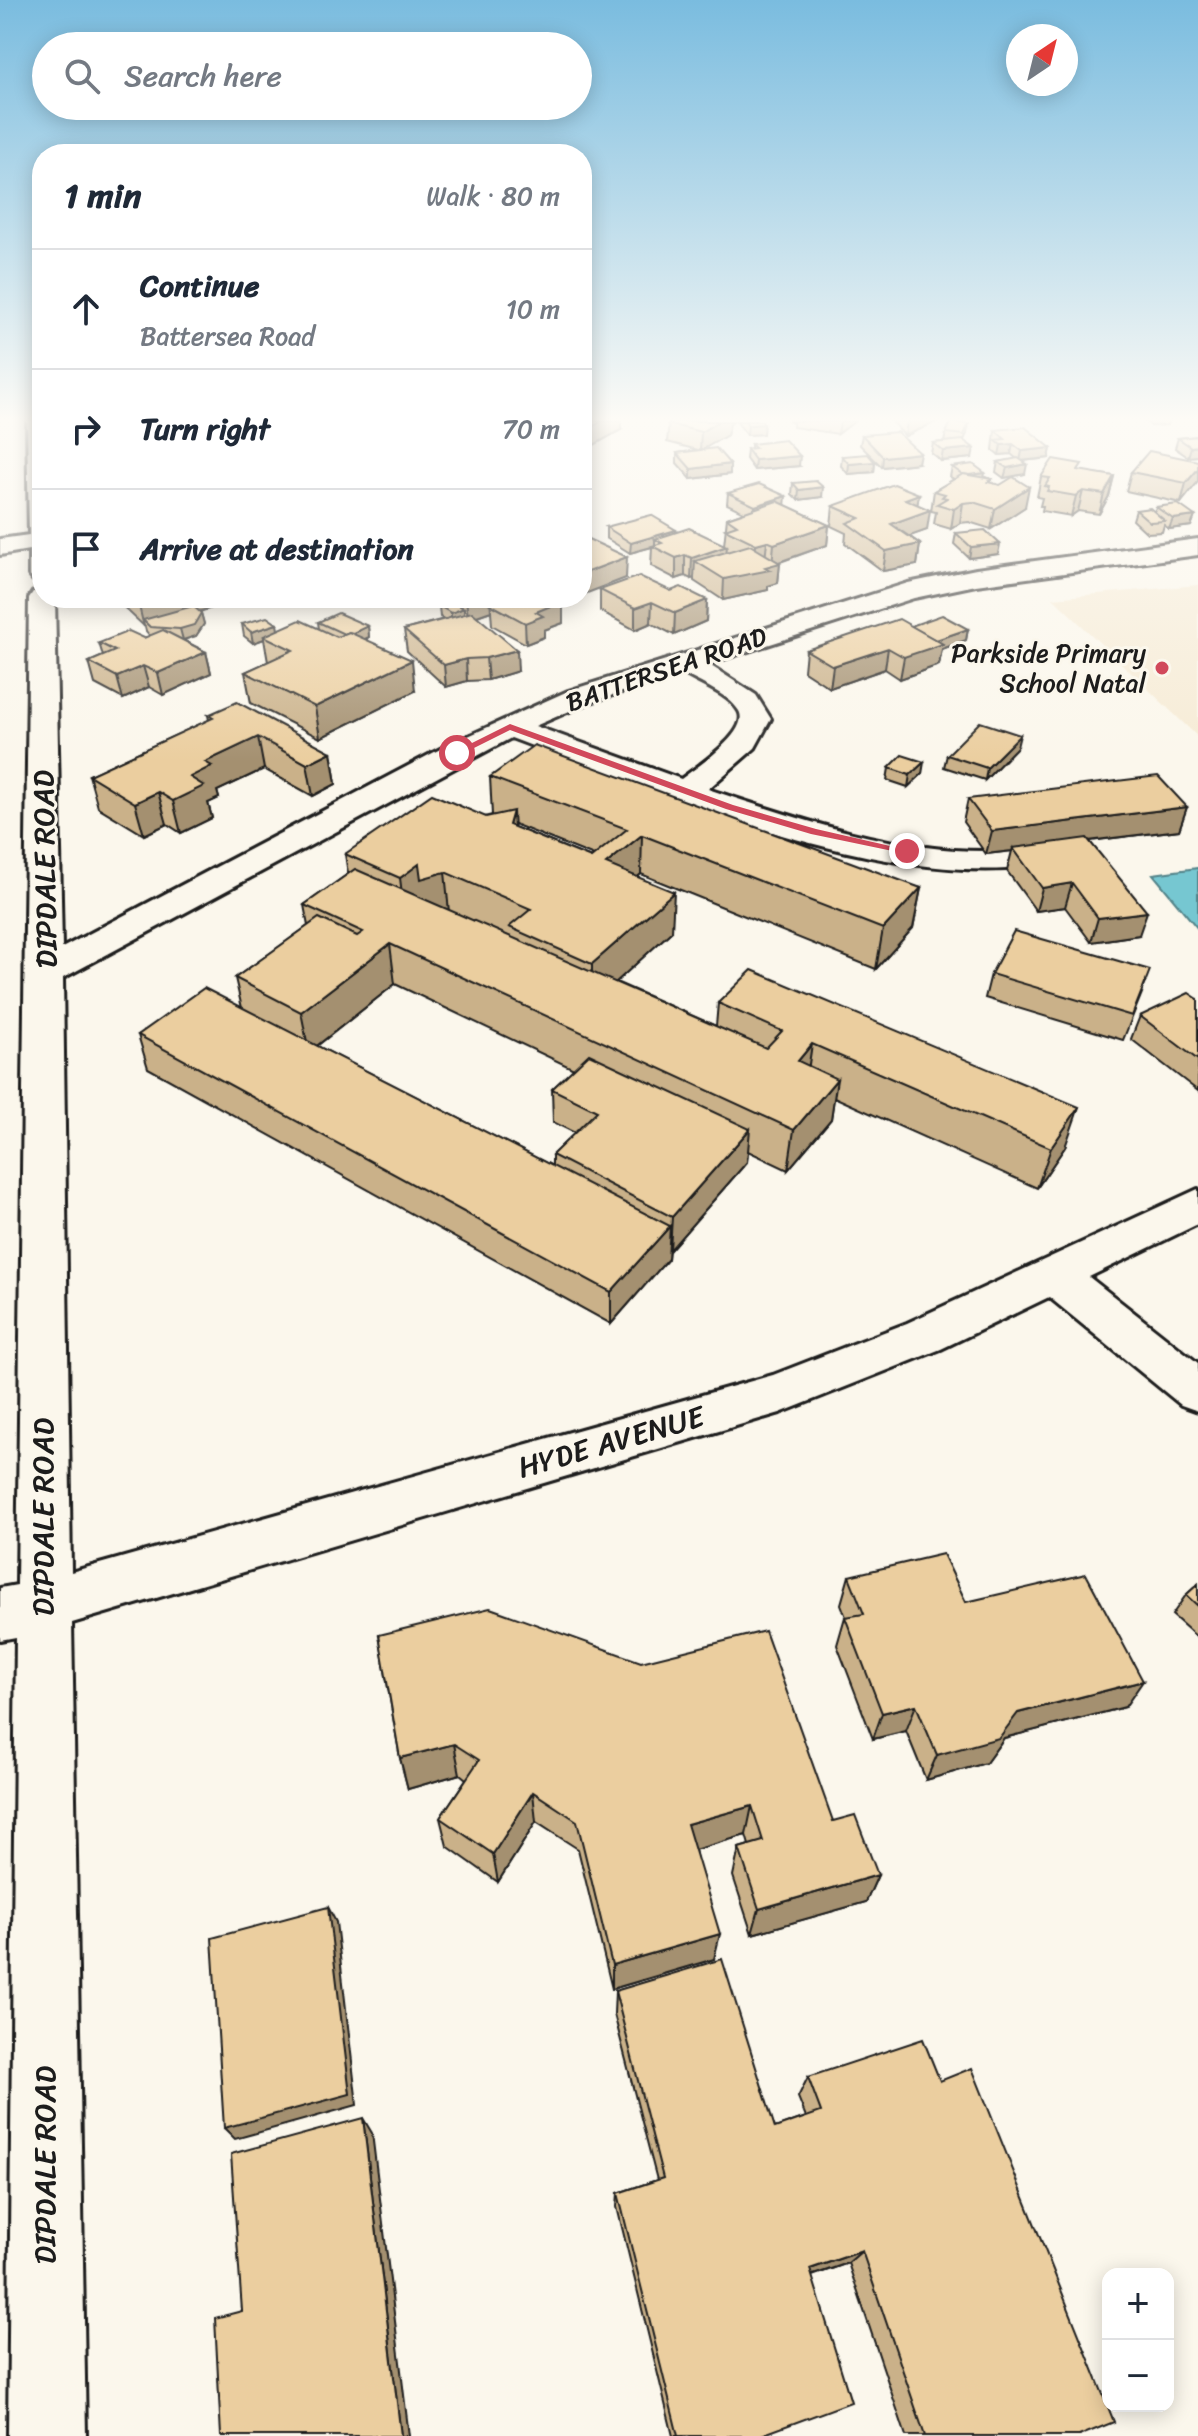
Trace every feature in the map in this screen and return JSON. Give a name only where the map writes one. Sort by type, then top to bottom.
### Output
[{"type":"street","points":[[0,547],[32,542]]},
{"type":"street","name":"BATTERSEA ROAD","points":[[46,972],[510,727],[578,697],[830,614],[929,586],[1198,547]]},
{"type":"street","name":"DIPDALE ROAD","points":[[42,608],[46,972],[21,1610],[47,2436]]},
{"type":"street","points":[[684,662],[740,697],[755,711],[757,721],[753,732],[744,741],[686,791]]},
{"type":"street","points":[[510,727],[686,791],[815,832],[975,861],[1058,853]]},
{"type":"street","name":"HYDE AVENUE","points":[[21,1610],[780,1393],[886,1352],[1198,1205]]},
{"type":"street","points":[[1054,1275],[1198,1391]]},
{"type":"shaded area","name":"Parkside Primary School Natal","points":[[1198,585],[1198,737],[1053,598]]},
{"type":"water","points":[[1198,868],[1198,929],[1153,874]]},
{"type":"building","points":[[618,535],[660,535],[631,543]]},
{"type":"building","points":[[668,535],[703,535],[727,546],[692,558],[685,555],[676,558],[652,546],[662,543],[655,539]]},
{"type":"building","points":[[737,535],[801,535],[774,544],[767,541],[756,544]]},
{"type":"building","points":[[863,535],[906,535],[920,544],[886,551]]},
{"type":"building","points":[[958,535],[990,535],[1000,544],[971,547]]},
{"type":"building","points":[[592,541],[627,557],[592,570]]},
{"type":"building","points":[[750,545],[780,563],[765,567],[770,570],[724,579],[695,561]]},
{"type":"building","points":[[639,576],[671,591],[681,587],[707,600],[675,613],[652,602],[635,608],[600,590]]},
{"type":"building","points":[[186,608],[195,608],[201,613],[194,625],[180,629],[150,627],[143,620]]},
{"type":"building","points":[[442,608],[464,608],[451,613]]},
{"type":"building","points":[[497,608],[546,608],[536,612],[543,616],[525,623]]},
{"type":"building","points":[[472,612],[517,650],[444,665],[404,630]]},
{"type":"building","points":[[338,613],[368,626],[344,634],[318,622]]},
{"type":"building","points":[[942,615],[968,629],[936,640],[911,626]]},
{"type":"building","points":[[267,617],[277,624],[251,632],[242,624]]},
{"type":"building","points":[[899,619],[943,644],[904,657],[888,648],[833,666],[806,650]]},
{"type":"building","points":[[300,620],[337,637],[349,632],[412,660],[315,707],[245,672],[293,650],[264,636]]},
{"type":"building","points":[[163,630],[206,652],[158,673],[143,666],[117,677],[89,662],[115,651],[99,643],[129,631],[144,638]]},
{"type":"building","points":[[237,702],[331,752],[307,764],[258,737],[205,762],[212,766],[190,777],[204,786],[173,801],[158,792],[135,803],[89,775],[213,718],[208,715]]},
{"type":"building","points":[[980,722],[1020,735],[987,768],[947,755]]},
{"type":"building","points":[[534,745],[921,888],[883,929],[642,835],[606,864],[674,892],[592,964],[509,927],[531,909],[445,872],[421,879],[419,864],[400,878],[345,854],[432,794],[486,817],[513,811],[509,825],[591,858],[627,829],[490,777]]},
{"type":"building","points":[[902,755],[924,762],[910,775],[889,768]]},
{"type":"building","points":[[1158,776],[1187,807],[992,831],[968,799]]},
{"type":"building","points":[[1087,838],[1147,912],[1098,918],[1072,883],[1042,888],[1013,848]]},
{"type":"building","points":[[355,869],[766,1048],[782,1031],[718,1003],[752,970],[1079,1107],[1051,1148],[812,1044],[798,1061],[837,1079],[794,1130],[390,944],[301,1012],[235,978],[319,918],[357,936],[363,932],[304,905]]},
{"type":"building","points":[[1014,931],[1150,970],[1132,1016],[991,974]]},
{"type":"building","points":[[204,988],[670,1226],[611,1292],[138,1035]]},
{"type":"building","points":[[1189,993],[1198,999],[1198,1060],[1140,1016]]},
{"type":"building","points":[[589,1054],[750,1129],[672,1217],[552,1155],[597,1111],[552,1089]]},
{"type":"building","points":[[943,1554],[966,1602],[1086,1574],[1143,1681],[1018,1713],[999,1738],[937,1755],[916,1705],[882,1713],[845,1617],[864,1614],[849,1576]]},
{"type":"building","points":[[1198,1584],[1198,1606],[1186,1595]]},
{"type":"building","points":[[490,1608],[641,1662],[765,1631],[833,1821],[855,1815],[878,1875],[759,1909],[739,1848],[763,1841],[752,1806],[687,1824],[720,1934],[612,1965],[577,1821],[533,1792],[493,1854],[440,1818],[479,1760],[454,1744],[400,1758],[379,1635]]},
{"type":"building","points":[[328,1907],[350,2094],[224,2128],[212,1938]]},
{"type":"building","points":[[722,1959],[775,2128],[821,2112],[808,2077],[923,2039],[940,2081],[972,2068],[1102,2392],[1102,2412],[1110,2412],[1114,2422],[1079,2436],[925,2436],[862,2251],[810,2269],[851,2402],[759,2436],[678,2436],[618,2193],[663,2178],[615,1991]]},
{"type":"building","points":[[363,2118],[401,2436],[221,2436],[215,2318],[242,2311],[231,2154]]},
{"type":"place","name":"Parkside Primary School Natal","points":[[1162,668]]},
{"type":"route","points":[[457,753],[510,727],[729,807],[815,832],[907,851]]}]
